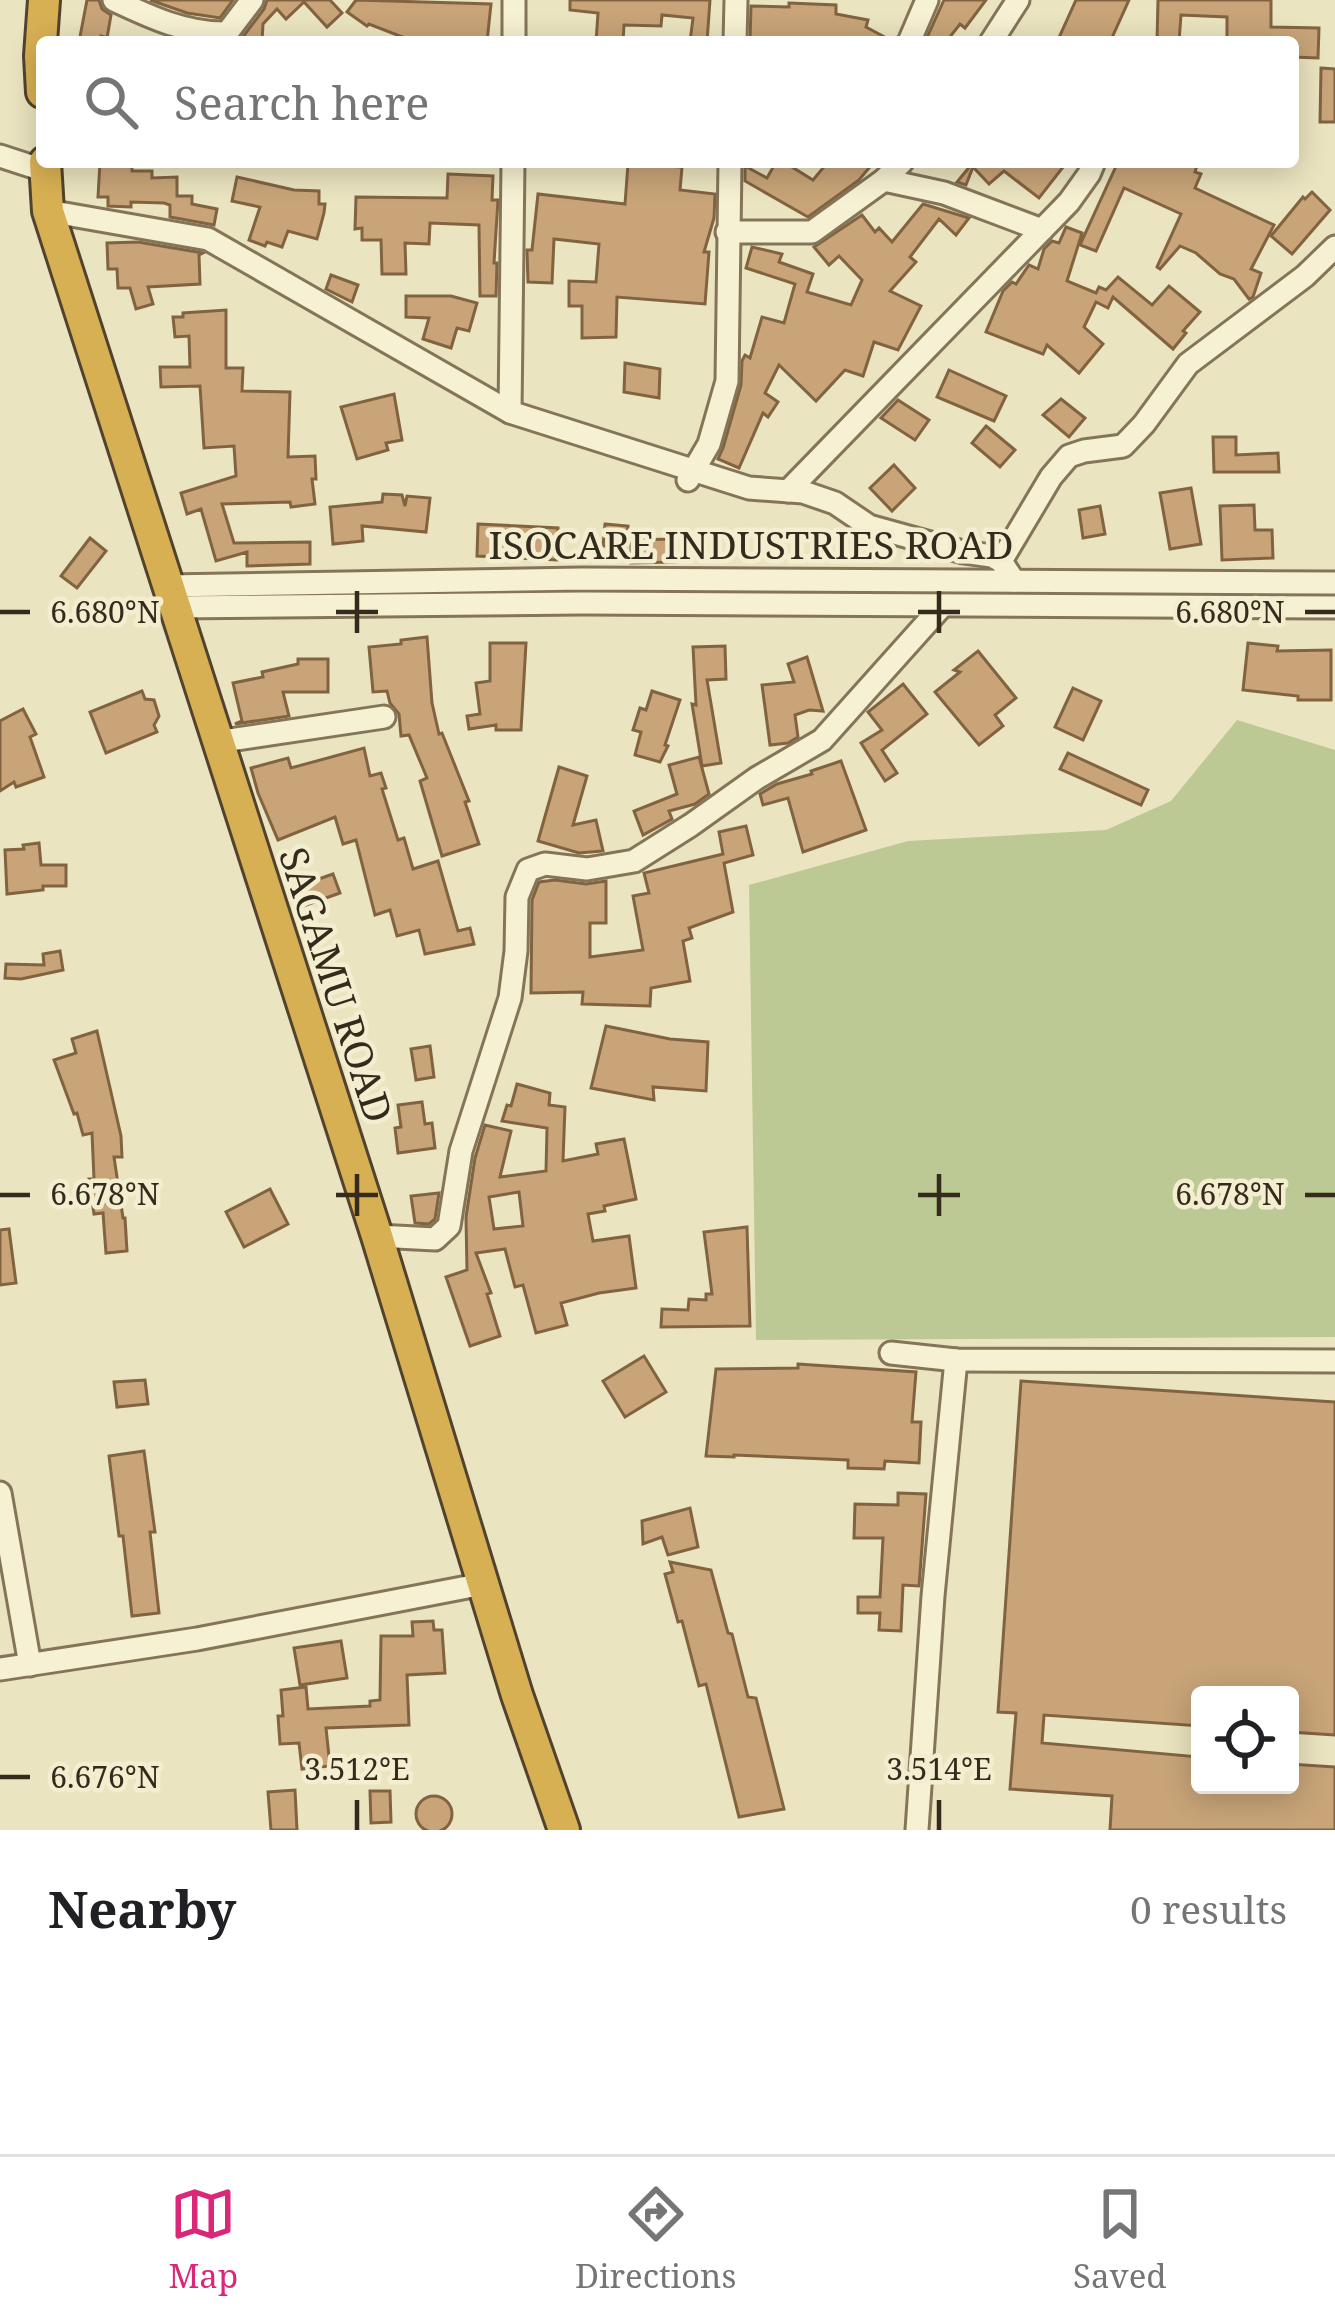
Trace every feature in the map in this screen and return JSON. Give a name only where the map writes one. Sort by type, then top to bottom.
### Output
[{"type":"highway","points":[[41,36],[44,0]]},
{"type":"highway","name":"SAGAMU ROAD","points":[[45,168],[48,211],[564,1830]]},
{"type":"street","points":[[114,0],[169,25],[215,33],[227,33],[252,0]]},
{"type":"street","points":[[514,0],[514,36]]},
{"type":"street","points":[[735,36],[736,0]]},
{"type":"street","points":[[912,36],[927,0]]},
{"type":"street","points":[[995,36],[1018,0]]},
{"type":"street","points":[[0,156],[36,165]]},
{"type":"street","points":[[510,412],[513,168]]},
{"type":"street","points":[[691,476],[710,444],[727,381],[730,168]]},
{"type":"street","points":[[727,232],[812,232],[896,168]]},
{"type":"street","points":[[788,491],[1069,202],[1092,168]]},
{"type":"street","points":[[884,180],[944,193],[1042,230]]},
{"type":"street","points":[[48,211],[208,238],[510,412],[691,476],[749,488],[803,492],[835,503],[869,526],[1001,561],[1014,581]]},
{"type":"street","points":[[1001,561],[1069,456],[1123,446],[1188,364],[1305,277],[1335,247]]},
{"type":"street","points":[[583,580],[583,603]]},
{"type":"street","name":"ISOCARE INDUSTRIES ROAD","points":[[170,597],[583,580],[1335,583]]},
{"type":"street","name":"ISOCARE INDUSTRIES ROAD","points":[[170,597],[1335,608]]},
{"type":"street","points":[[377,1237],[435,1238],[449,1226],[461,1150],[510,998],[518,897],[528,870],[544,864],[587,869],[634,861],[691,825],[822,740],[942,606]]},
{"type":"street","points":[[216,742],[384,717]]},
{"type":"street","points":[[891,1353],[956,1360],[1335,1361]]},
{"type":"street","points":[[917,1830],[956,1360]]},
{"type":"street","points":[[0,1493],[30,1665]]},
{"type":"street","points":[[0,1670],[197,1639],[483,1584]]},
{"type":"green space","points":[[1237,720],[1335,750],[1335,1337],[756,1340],[749,885],[908,841],[1106,830],[1171,801]]},
{"type":"building","points":[[87,0],[99,0],[111,15],[107,36],[80,36]]},
{"type":"building","points":[[150,0],[233,0],[220,18]]},
{"type":"building","points":[[267,0],[330,0],[342,13],[327,27],[304,2],[286,19],[277,9],[263,24],[262,36],[244,36]]},
{"type":"building","points":[[356,0],[491,4],[488,36],[400,36],[367,26],[347,12]]},
{"type":"building","points":[[570,0],[710,0],[707,36],[691,36],[693,18],[662,15],[661,26],[624,25],[623,36],[596,36],[598,13],[570,10]]},
{"type":"building","points":[[944,0],[986,0],[965,28],[960,24],[951,36],[928,36]]},
{"type":"building","points":[[1076,0],[1129,0],[1113,36],[1060,36]]},
{"type":"building","points":[[1158,0],[1271,0],[1271,27],[1319,28],[1318,58],[1299,57],[1299,36],[1227,36],[1227,17],[1181,15],[1179,36],[1157,36]]},
{"type":"building","points":[[789,3],[836,5],[836,14],[868,20],[866,27],[883,36],[750,36],[751,6],[789,7]]},
{"type":"building","points":[[1321,68],[1335,69],[1335,122],[1320,122]]},
{"type":"building","points":[[100,168],[132,168],[152,171],[152,178],[177,177],[177,196],[192,196],[192,204],[217,209],[214,225],[170,217],[170,205],[164,203],[108,206],[108,197],[98,197]]},
{"type":"building","points":[[628,168],[682,168],[680,190],[715,194],[704,252],[709,252],[705,304],[617,297],[616,337],[582,338],[582,306],[569,306],[569,281],[596,282],[599,244],[554,239],[552,283],[528,282],[527,250],[532,250],[538,194],[625,204]]},
{"type":"building","points":[[745,168],[767,178],[773,168],[794,168],[813,180],[823,168],[869,168],[808,217],[745,181]]},
{"type":"building","points":[[969,168],[973,168],[966,185],[957,182]]},
{"type":"building","points":[[974,168],[1062,168],[1039,198],[1004,171],[989,184]]},
{"type":"building","points":[[1115,168],[1196,168],[1201,174],[1195,188],[1274,225],[1251,269],[1261,273],[1249,299],[1234,279],[1180,246],[1157,267],[1181,214],[1124,188],[1096,251],[1080,245]]},
{"type":"building","points":[[448,174],[493,176],[492,200],[498,200],[496,296],[480,296],[479,225],[430,223],[429,244],[405,243],[406,274],[382,274],[381,240],[362,240],[362,228],[355,229],[356,197],[447,198]]},
{"type":"building","points":[[237,177],[319,191],[319,204],[325,204],[317,239],[288,231],[282,247],[249,240],[260,207],[232,201]]},
{"type":"building","points":[[1312,192],[1330,210],[1292,254],[1271,236]]},
{"type":"building","points":[[923,204],[969,218],[956,235],[939,219],[910,257],[916,262],[890,291],[921,306],[898,350],[874,342],[863,376],[845,370],[816,401],[779,365],[765,393],[778,402],[768,417],[763,413],[739,468],[718,459],[741,385],[742,361],[745,355],[750,358],[762,317],[784,323],[795,284],[746,268],[752,247],[782,254],[779,262],[813,274],[807,292],[851,305],[862,280],[839,256],[829,265],[814,247],[862,215],[875,232],[879,228],[892,242]]},
{"type":"building","points":[[1066,227],[1082,233],[1067,281],[1096,293],[1118,277],[1152,305],[1169,286],[1200,312],[1173,349],[1113,297],[1108,308],[1096,302],[1084,327],[1103,344],[1079,373],[1047,345],[1043,354],[986,332],[1003,291],[1012,282],[1016,284],[1029,265],[1038,269],[1044,249],[1052,241],[1059,243]]},
{"type":"building","points":[[138,242],[203,253],[199,255],[200,284],[148,287],[153,304],[136,309],[130,288],[118,288],[117,269],[108,269],[107,243]]},
{"type":"building","points":[[331,275],[358,285],[352,302],[326,289]]},
{"type":"building","points":[[406,296],[451,296],[477,303],[469,331],[457,328],[451,348],[423,339],[429,318],[406,317]]},
{"type":"building","points":[[226,310],[226,368],[243,368],[242,391],[290,392],[288,457],[315,456],[316,479],[312,479],[315,504],[222,504],[234,543],[310,542],[310,564],[247,566],[247,552],[216,561],[201,509],[187,514],[181,493],[236,476],[234,446],[204,448],[200,386],[161,387],[160,367],[190,367],[189,336],[175,337],[173,317]]},
{"type":"building","points":[[625,363],[660,369],[659,398],[624,392]]},
{"type":"building","points":[[949,370],[1006,396],[994,421],[937,397]]},
{"type":"building","points":[[394,394],[402,440],[386,443],[388,450],[357,459],[341,407]]},
{"type":"building","points":[[1061,399],[1085,418],[1069,437],[1043,415]]},
{"type":"building","points":[[898,400],[929,420],[915,440],[881,418]]},
{"type":"building","points":[[986,426],[1015,450],[1000,467],[972,443]]},
{"type":"building","points":[[1213,437],[1236,437],[1236,455],[1278,453],[1279,472],[1214,472]]},
{"type":"building","points":[[894,465],[915,488],[892,511],[870,488]]},
{"type":"building","points":[[1191,488],[1201,544],[1170,549],[1160,493]]},
{"type":"building","points":[[383,494],[402,495],[405,506],[407,496],[430,498],[426,532],[362,526],[363,541],[333,544],[330,507],[382,502]]},
{"type":"building","points":[[1254,505],[1255,530],[1272,530],[1273,558],[1222,560],[1220,506]]},
{"type":"building","points":[[1100,506],[1105,534],[1083,538],[1079,510]]},
{"type":"building","points":[[478,524],[558,528],[557,560],[477,556]]},
{"type":"building","points":[[605,524],[628,526],[626,548],[603,546]]},
{"type":"building","points":[[90,538],[106,551],[77,588],[61,576]]},
{"type":"building","points":[[674,539],[675,562],[631,563],[631,540]]},
{"type":"building","points":[[427,637],[439,734],[469,801],[465,802],[479,844],[442,856],[420,781],[427,778],[409,735],[401,736],[399,714],[387,691],[373,692],[369,647]]},
{"type":"building","points":[[490,643],[526,643],[521,730],[496,730],[496,725],[469,729],[467,716],[480,714],[476,683],[490,681]]},
{"type":"building","points":[[1248,643],[1278,646],[1277,651],[1331,650],[1331,700],[1298,700],[1298,696],[1243,690]]},
{"type":"building","points":[[725,646],[726,679],[707,680],[721,763],[702,766],[692,704],[696,705],[693,647]]},
{"type":"building","points":[[978,651],[1016,698],[995,715],[1003,726],[979,745],[935,692]]},
{"type":"building","points":[[807,657],[823,711],[795,715],[798,737],[770,745],[762,685],[794,682],[788,664]]},
{"type":"building","points":[[298,659],[328,659],[328,692],[283,692],[289,716],[235,724],[242,721],[233,683],[263,677],[262,672],[298,664]]},
{"type":"building","points":[[903,684],[927,714],[882,750],[897,773],[885,781],[861,743],[882,730],[868,712]]},
{"type":"building","points":[[1073,688],[1101,701],[1083,740],[1055,727]]},
{"type":"building","points":[[142,691],[145,699],[154,700],[157,732],[106,753],[90,712]]},
{"type":"building","points":[[652,691],[680,700],[660,762],[635,755],[641,732],[633,730]]},
{"type":"building","points":[[23,709],[36,734],[30,737],[44,777],[16,787],[14,782],[0,791],[0,721]]},
{"type":"building","points":[[364,748],[370,776],[381,773],[398,840],[404,838],[413,869],[438,861],[458,931],[470,928],[474,944],[425,954],[419,930],[397,936],[390,910],[375,915],[356,840],[343,844],[335,817],[278,840],[251,768],[288,758],[291,768]]},
{"type":"building","points":[[1068,753],[1148,790],[1141,805],[1060,769]]},
{"type":"building","points":[[699,757],[709,794],[695,804],[669,811],[672,819],[643,835],[634,811],[677,794],[669,765]]},
{"type":"building","points":[[841,761],[866,830],[803,852],[788,798],[763,805],[760,794]]},
{"type":"building","points":[[559,767],[587,776],[573,825],[596,820],[603,851],[579,853],[538,841]]},
{"type":"building","points":[[746,826],[753,855],[724,863],[733,912],[689,928],[692,938],[683,941],[690,981],[651,988],[650,1006],[582,1004],[583,992],[531,993],[532,900],[539,882],[606,881],[606,923],[590,923],[590,957],[643,950],[633,896],[649,893],[644,873],[723,854],[719,832]]},
{"type":"building","points":[[39,843],[41,865],[66,865],[66,886],[7,894],[5,850]]},
{"type":"building","points":[[333,874],[340,893],[303,906],[296,887]]},
{"type":"building","points":[[60,951],[63,970],[5,978],[6,964],[44,965],[43,954]]},
{"type":"building","points":[[606,1026],[708,1042],[706,1091],[653,1087],[654,1100],[591,1088]]},
{"type":"building","points":[[97,1031],[121,1136],[122,1157],[114,1157],[127,1251],[106,1253],[103,1213],[94,1214],[89,1179],[94,1179],[92,1133],[83,1135],[54,1060],[76,1053],[72,1039]]},
{"type":"building","points":[[430,1046],[434,1077],[416,1080],[411,1049]]},
{"type":"building","points":[[517,1084],[550,1093],[549,1105],[565,1107],[563,1161],[598,1154],[596,1144],[624,1139],[636,1199],[588,1214],[593,1241],[629,1236],[636,1288],[561,1303],[567,1325],[536,1333],[523,1285],[515,1287],[505,1249],[476,1253],[500,1336],[470,1346],[446,1277],[467,1270],[466,1217],[485,1125],[511,1131],[500,1177],[546,1171],[547,1128],[502,1121],[507,1105],[511,1106]],"holes":[[[519,1192],[523,1226],[494,1229],[489,1197]]]},
{"type":"building","points":[[422,1102],[425,1124],[432,1123],[435,1148],[398,1153],[398,1105]]},
{"type":"building","points":[[270,1189],[288,1224],[244,1247],[226,1212]]},
{"type":"building","points":[[439,1193],[435,1219],[429,1224],[415,1223],[411,1196]]},
{"type":"building","points":[[747,1227],[750,1326],[661,1327],[662,1309],[688,1310],[689,1299],[706,1300],[706,1294],[712,1294],[704,1232]]},
{"type":"building","points":[[9,1229],[16,1283],[0,1285],[0,1230]]},
{"type":"building","points":[[644,1356],[666,1392],[625,1417],[603,1381]]},
{"type":"building","points":[[798,1364],[916,1372],[912,1422],[921,1422],[919,1463],[885,1461],[884,1469],[848,1468],[848,1460],[706,1456],[716,1369],[798,1368]]},
{"type":"building","points":[[145,1380],[148,1404],[117,1407],[114,1382]]},
{"type":"building","points":[[1021,1381],[1335,1402],[1335,1735],[1299,1733],[1299,1686],[1191,1686],[1191,1725],[1044,1715],[1042,1743],[1191,1756],[1191,1794],[1299,1794],[1299,1765],[1335,1767],[1335,1830],[1110,1830],[1112,1796],[1010,1789],[1016,1713],[998,1712]]},
{"type":"building","points":[[144,1451],[159,1613],[132,1616],[109,1456]]},
{"type":"building","points":[[898,1493],[926,1494],[919,1586],[903,1585],[901,1631],[879,1630],[880,1613],[858,1613],[858,1597],[880,1597],[883,1538],[854,1538],[855,1504],[898,1505]]},
{"type":"building","points":[[690,1508],[698,1547],[668,1555],[662,1537],[643,1544],[642,1521]]},
{"type":"building","points":[[670,1562],[711,1570],[748,1697],[756,1698],[784,1809],[739,1817],[706,1684],[699,1686],[665,1574],[673,1572]]},
{"type":"building","points":[[433,1621],[434,1630],[442,1630],[445,1673],[407,1675],[409,1725],[326,1728],[330,1766],[302,1769],[299,1743],[280,1744],[281,1690],[306,1687],[308,1709],[370,1706],[370,1701],[380,1700],[381,1636],[413,1636],[412,1622]]},
{"type":"building","points":[[341,1641],[347,1678],[300,1685],[294,1648]]},
{"type":"building","points":[[295,1790],[297,1830],[271,1830],[268,1792]]},
{"type":"building","points":[[370,1791],[390,1791],[391,1822],[371,1823]]},
{"type":"building","points":[[427,1797],[441,1797],[451,1807],[451,1821],[442,1830],[426,1830],[417,1821],[417,1807]]}]
